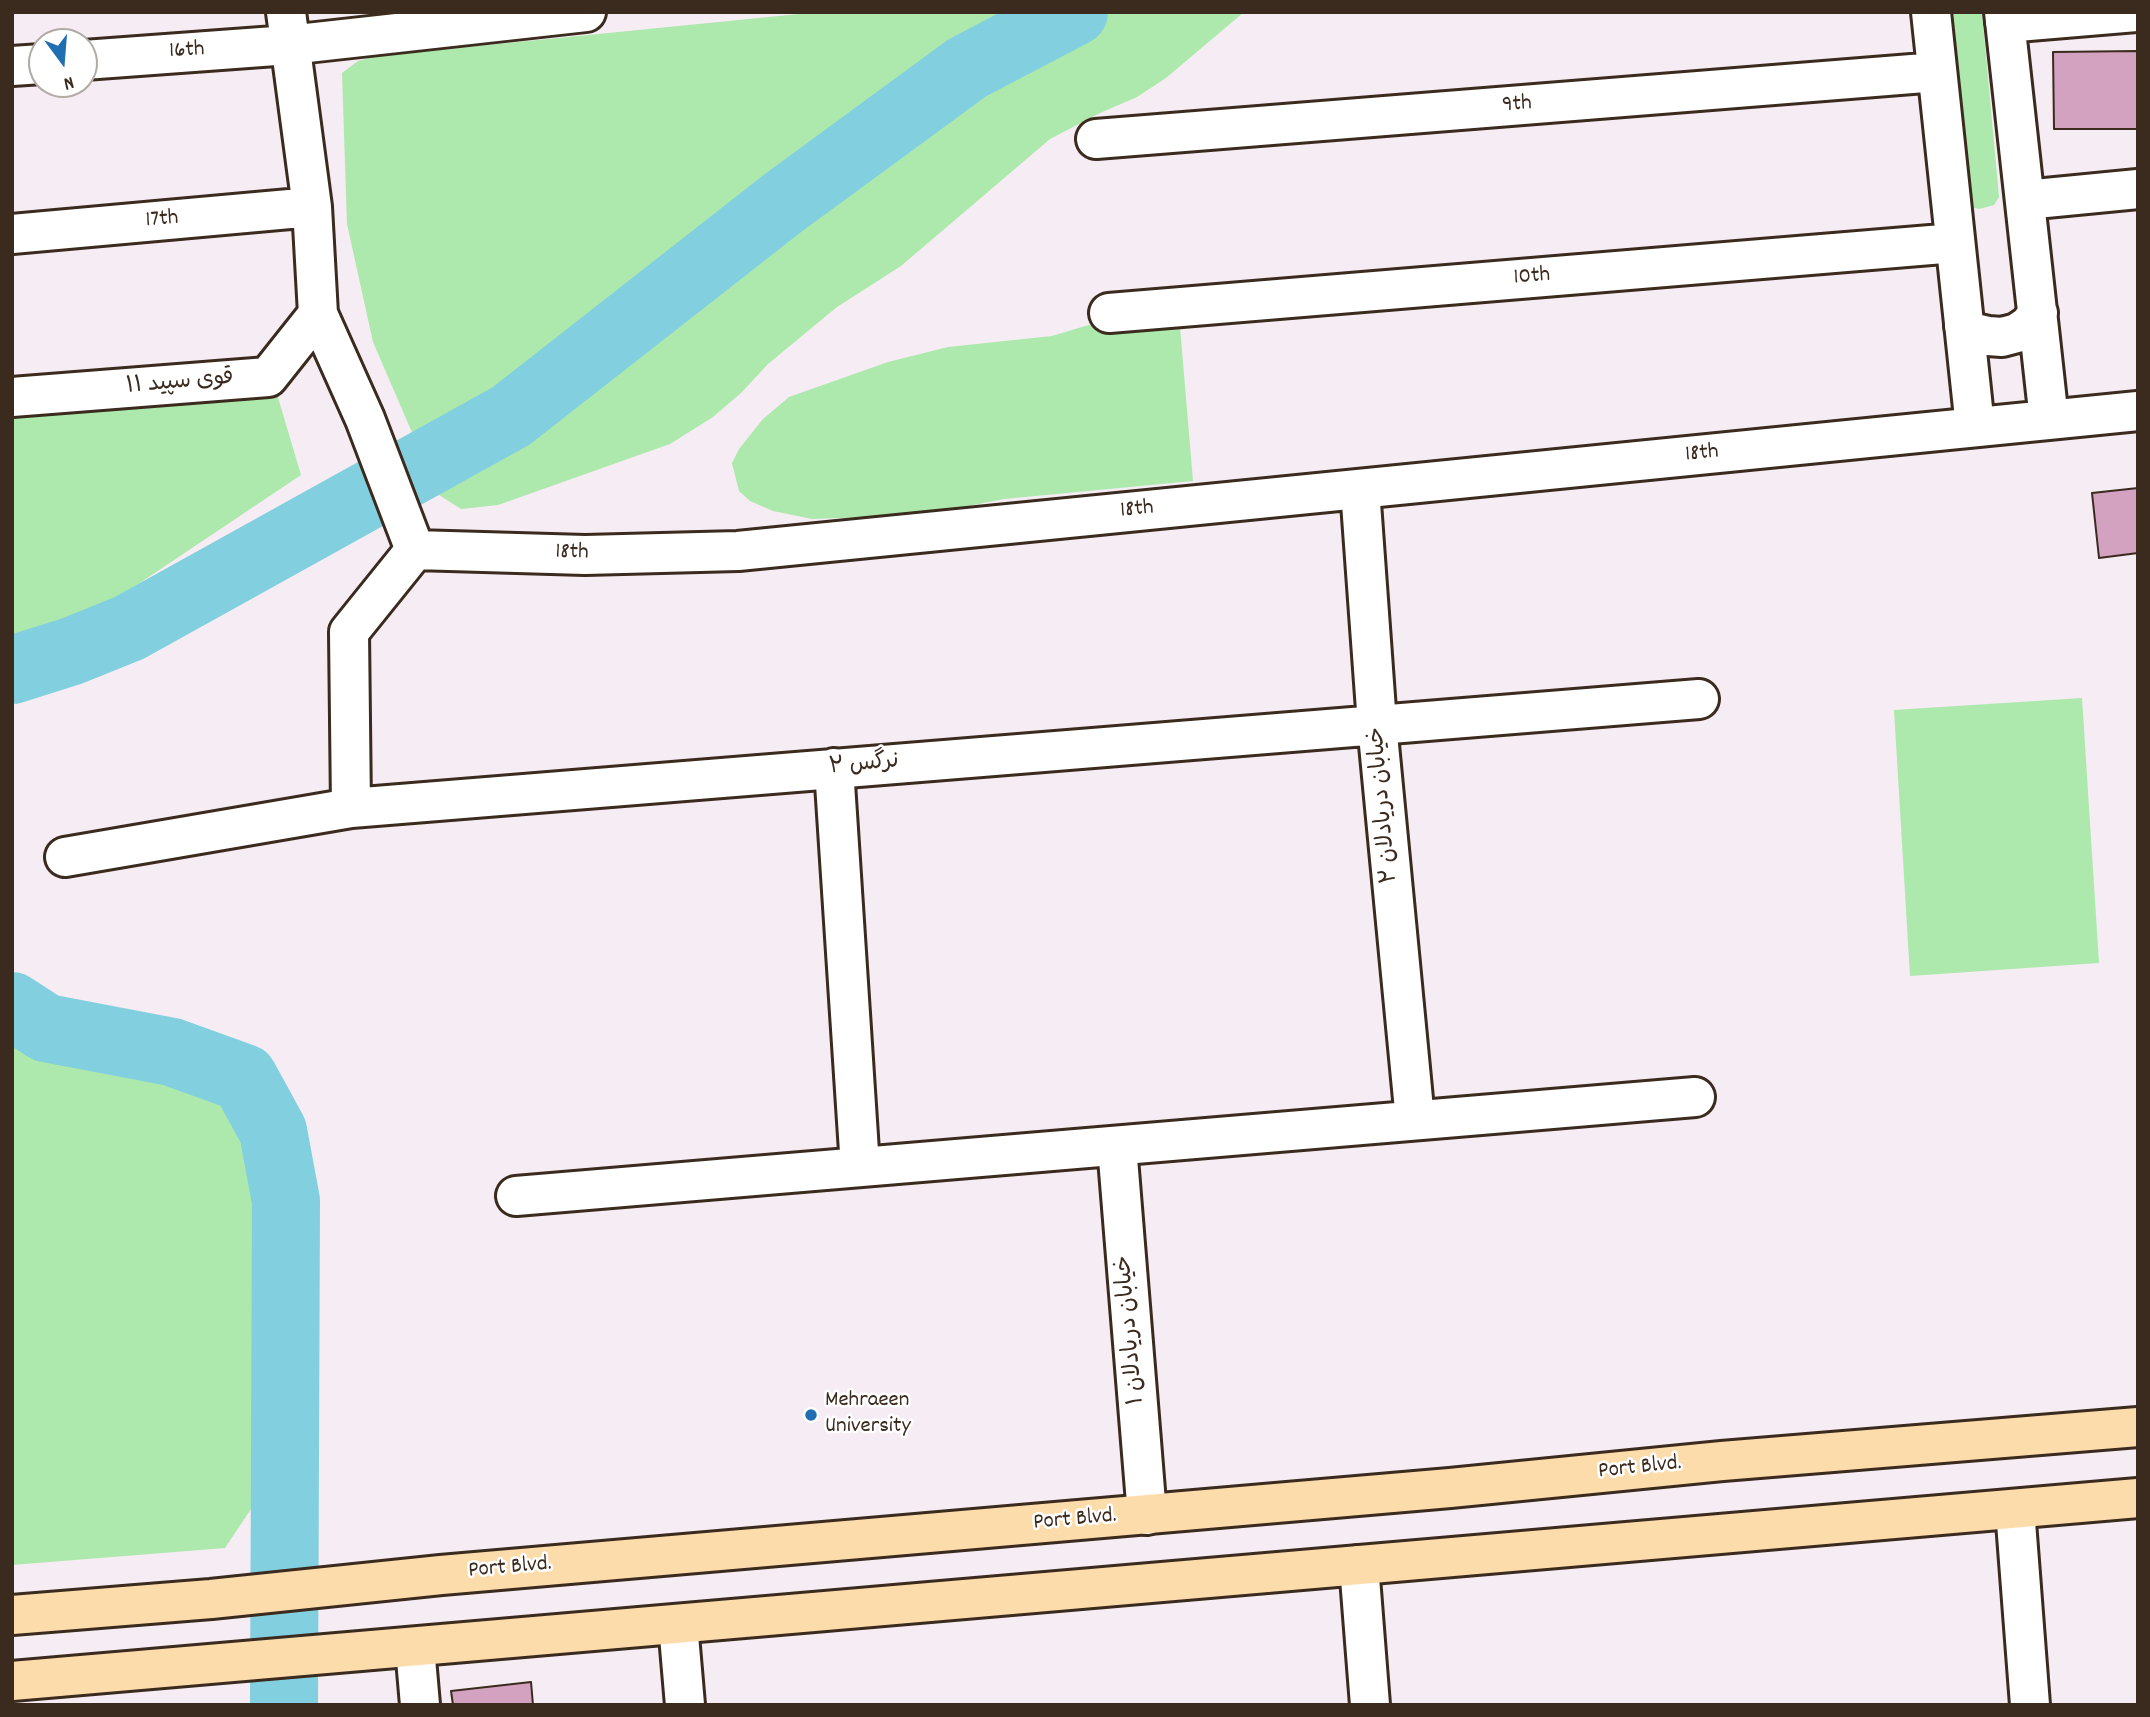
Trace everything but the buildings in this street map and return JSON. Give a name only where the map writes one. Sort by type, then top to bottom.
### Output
[{"type":"main road","name":"Port Blvd.","points":[[12,1615],[211,1600],[427,1576],[1147,1515],[1722,1461],[2138,1427]]},
{"type":"main road","points":[[12,1681],[2138,1498]]},
{"type":"street","name":"16th","points":[[98,58],[287,28],[586,12]]},
{"type":"street","points":[[1931,12],[1975,428]]},
{"type":"street","points":[[2049,420],[2005,17],[2136,12]]},
{"type":"street","points":[[287,28],[312,207],[318,314],[365,419],[412,542],[349,632],[351,808]]},
{"type":"street","name":"9th","points":[[1096,139],[1937,72]]},
{"type":"street","points":[[2025,200],[2138,189]]},
{"type":"street","name":"17th","points":[[12,234],[312,207]]},
{"type":"street","name":"10th","points":[[1109,313],[1955,243]]},
{"type":"street","points":[[1964,326],[1988,337],[2002,337],[2023,329],[2038,313]]},
{"type":"street","name":"قوی سپید ۱۱","points":[[12,397],[268,377],[318,314]]},
{"type":"street","name":"18th","points":[[412,542],[585,555],[738,551],[2138,411]]},
{"type":"street","name":"خیابان دریادلان ۲","points":[[1360,489],[1377,724],[1415,1120]]},
{"type":"street","name":"نرگس ۲","points":[[65,857],[351,808],[1699,699]]},
{"type":"street","points":[[834,768],[860,1167]]},
{"type":"street","points":[[516,1196],[1695,1097]]},
{"type":"street","name":"خیابان دریادلان ۱","points":[[1116,1146],[1147,1515]]},
{"type":"street","points":[[2015,1509],[2030,1705]]},
{"type":"street","points":[[1360,1565],[1370,1705]]},
{"type":"street","points":[[678,1624],[685,1705]]},
{"type":"street","points":[[415,1647],[420,1705]]},
{"type":"green space","points":[[819,12],[1244,12],[1166,78],[1137,97],[1050,139],[901,266],[837,307],[768,364],[741,393],[713,417],[670,444],[498,505],[461,509],[439,495],[373,342],[347,224],[342,73],[358,61],[377,56]]},
{"type":"green space","points":[[1949,12],[1982,12],[1999,197],[1994,205],[1979,209],[1971,207]]},
{"type":"green space","points":[[1179,315],[1193,481],[1004,499],[922,515],[812,519],[773,511],[750,501],[739,491],[732,463],[739,449],[763,419],[789,397],[888,362],[948,347],[1052,336],[1115,317]]},
{"type":"green space","points":[[274,384],[301,475],[83,621],[12,648],[12,417],[233,393]]},
{"type":"green space","points":[[2082,698],[2099,963],[1910,976],[1894,710]]},
{"type":"green space","points":[[12,1027],[35,1039],[169,1077],[218,1097],[243,1126],[258,1201],[273,1230],[282,1230],[299,1202],[315,1255],[316,1313],[303,1411],[271,1479],[225,1548],[12,1565]]},
{"type":"waterway","points":[[12,670],[72,651],[129,628],[511,416],[783,203],[967,68],[1074,12]]},
{"type":"waterway","points":[[12,1006],[46,1028],[172,1052],[244,1078],[273,1131],[286,1201],[284,1705]]},
{"type":"place","name":"Mehraeen University","points":[[811,1415]]}]
